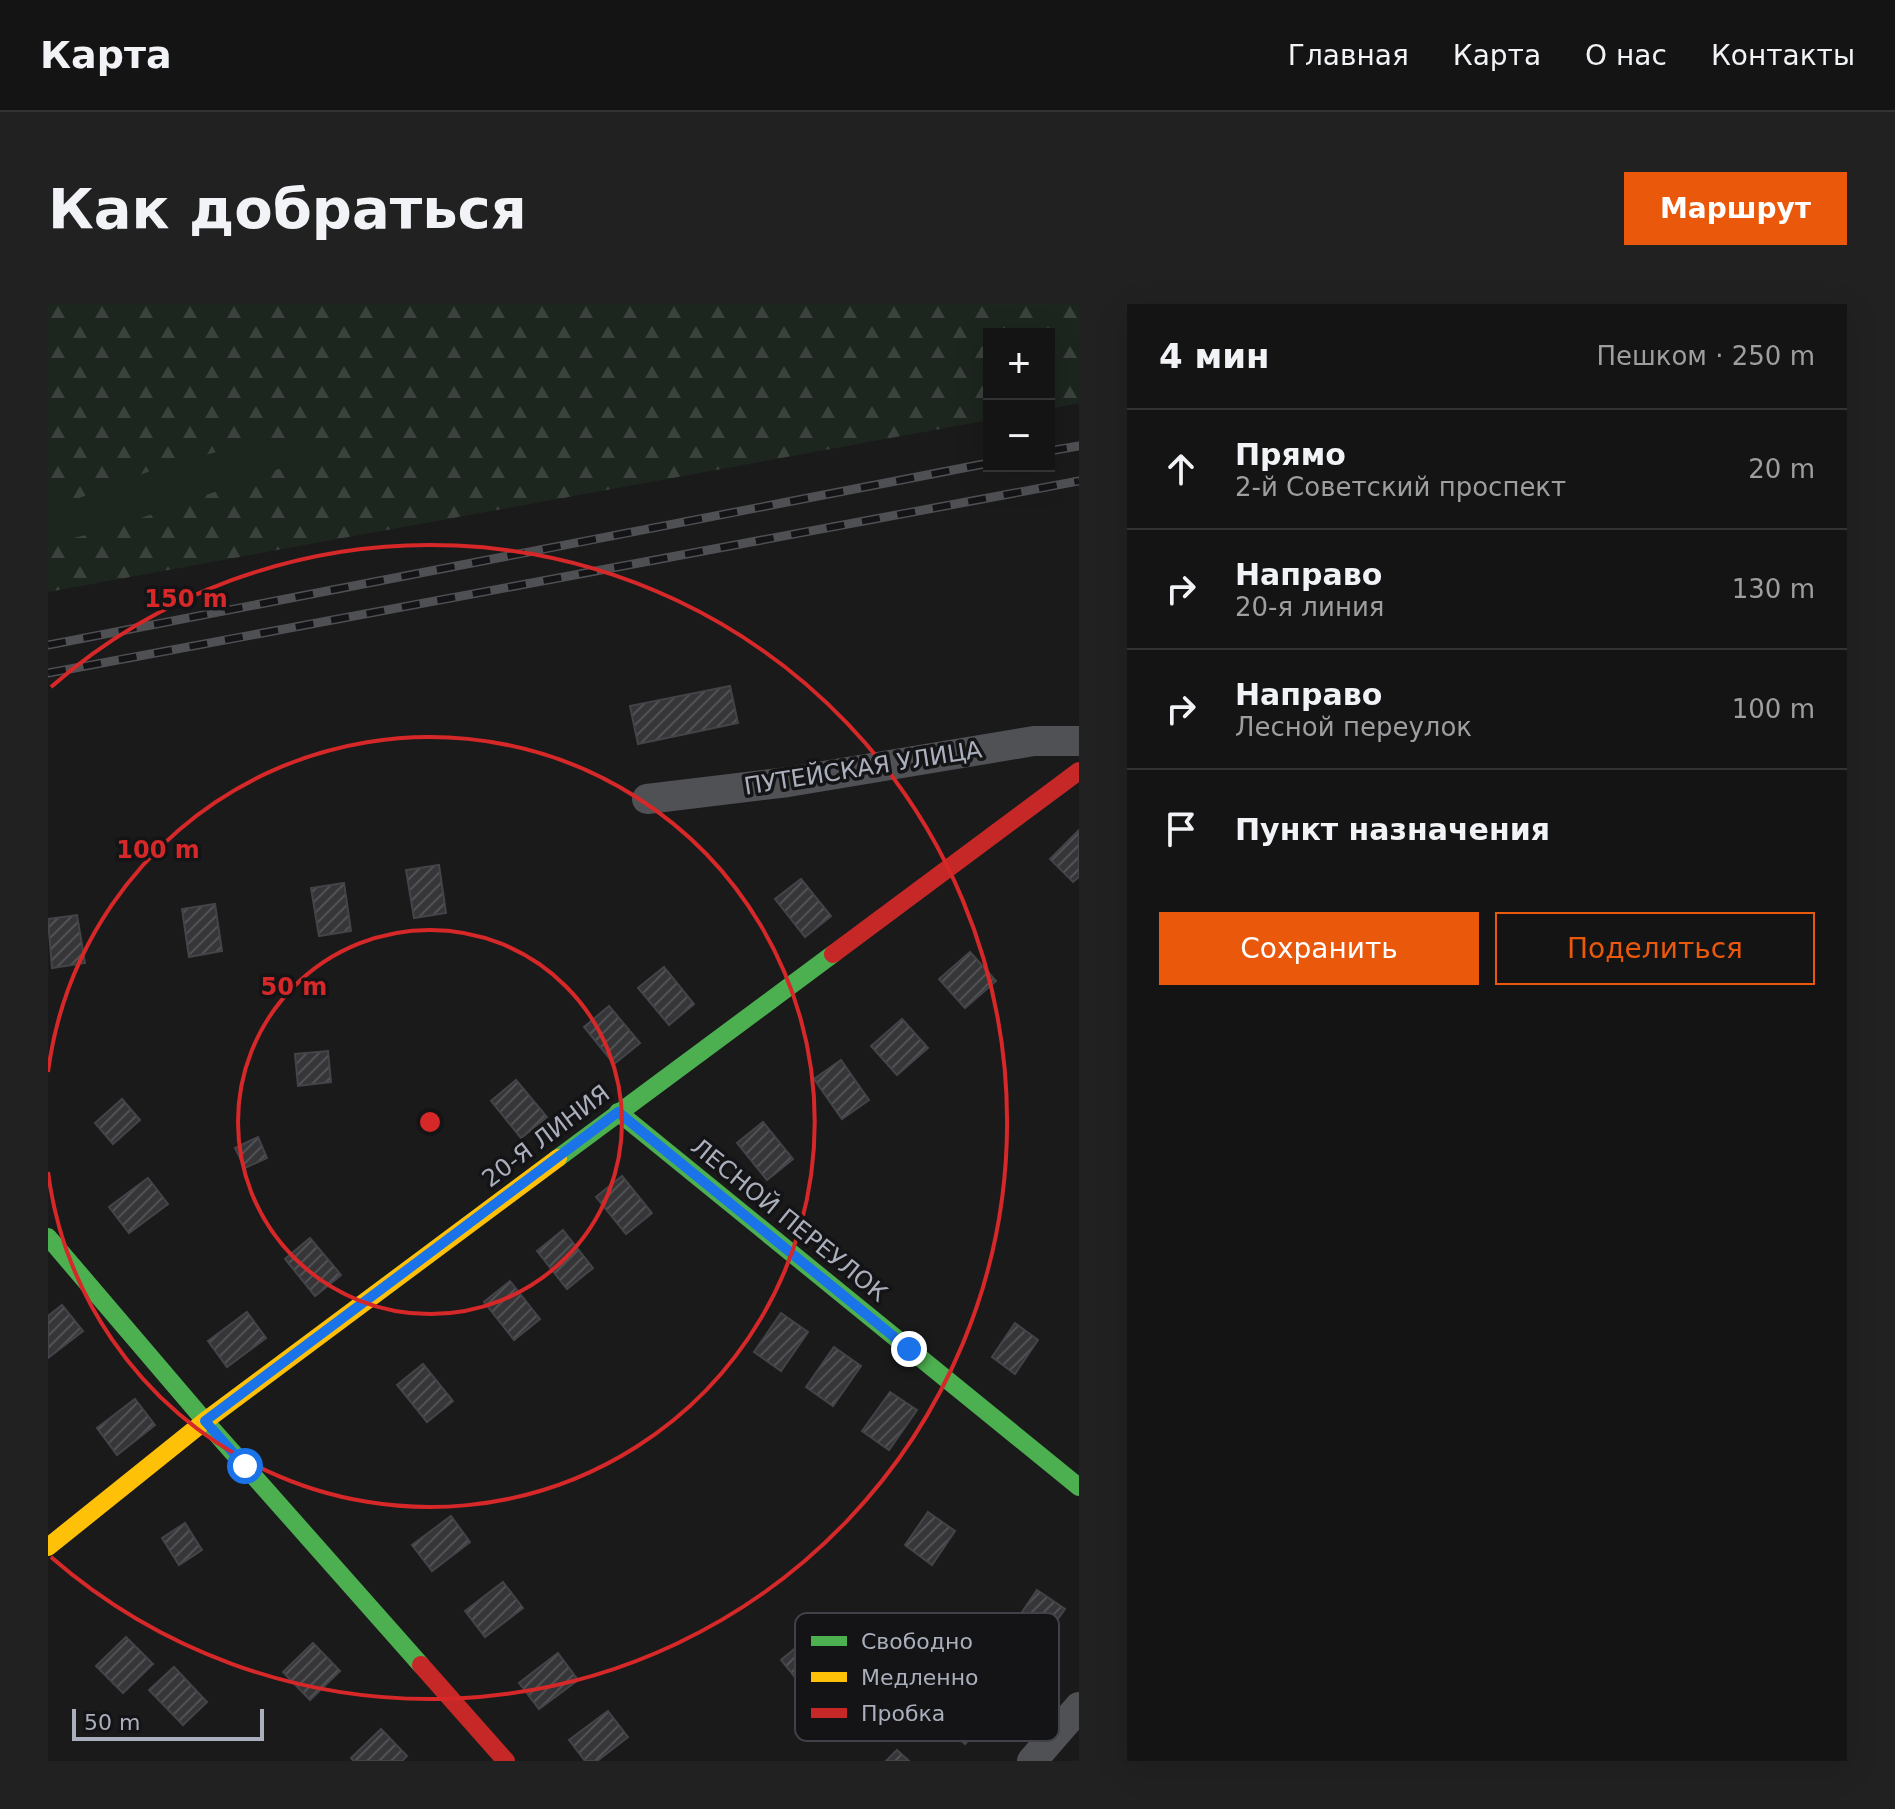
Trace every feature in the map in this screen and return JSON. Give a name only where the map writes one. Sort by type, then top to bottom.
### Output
[{"type":"street","name":"ПУТЕЙСКАЯ УЛИЦА","points":[[647,799],[788,782],[1034,741],[1079,741]]},
{"type":"street","name":"20-Я ЛИНИЯ","points":[[48,1547],[205,1421],[1079,771]]},
{"type":"street","name":"ЛЕСНОЙ ПЕРЕУЛОК","points":[[618,1112],[1079,1487]]},
{"type":"street","points":[[48,1237],[205,1421],[506,1761]]},
{"type":"street","points":[[1059,1730],[1079,1707]]},
{"type":"street","points":[[1032,1761],[1049,1741]]},
{"type":"green space","points":[[48,304],[1079,304],[1079,403],[1055,408],[1055,328],[983,328],[983,421],[48,592],[48,544],[107,530],[324,453],[273,438],[169,464],[74,500],[48,505]]},
{"type":"green space","points":[[273,438],[325,453],[107,530],[48,544],[48,505],[74,500],[169,464]]},
{"type":"building","points":[[730,686],[738,723],[638,744],[630,706]]},
{"type":"building","points":[[1079,830],[1079,877],[1073,882],[1050,859]]},
{"type":"building","points":[[439,865],[446,913],[414,918],[406,870]]},
{"type":"building","points":[[801,879],[831,916],[805,937],[775,899]]},
{"type":"building","points":[[344,883],[351,931],[319,936],[311,888]]},
{"type":"building","points":[[215,904],[222,951],[189,957],[182,909]]},
{"type":"building","points":[[77,915],[85,963],[52,968],[48,919]]},
{"type":"building","points":[[970,952],[996,981],[965,1008],[939,979]]},
{"type":"building","points":[[664,967],[694,1004],[669,1025],[638,988]]},
{"type":"building","points":[[609,1006],[640,1043],[614,1064],[584,1027]]},
{"type":"building","points":[[902,1019],[928,1048],[897,1075],[871,1046]]},
{"type":"building","points":[[328,1051],[331,1082],[298,1086],[295,1054]]},
{"type":"building","points":[[841,1060],[869,1100],[842,1119],[814,1079]]},
{"type":"building","points":[[516,1080],[547,1117],[521,1138],[491,1101]]},
{"type":"building","points":[[122,1099],[140,1120],[113,1144],[95,1123]]},
{"type":"building","points":[[763,1122],[793,1159],[767,1180],[737,1143]]},
{"type":"building","points":[[258,1137],[267,1158],[245,1168],[235,1148]]},
{"type":"building","points":[[622,1176],[652,1213],[626,1234],[596,1197]]},
{"type":"building","points":[[148,1178],[168,1204],[129,1233],[109,1207]]},
{"type":"building","points":[[563,1230],[593,1268],[567,1289],[537,1251]]},
{"type":"building","points":[[310,1238],[341,1275],[315,1296],[285,1259]]},
{"type":"building","points":[[510,1281],[540,1319],[514,1340],[484,1302]]},
{"type":"building","points":[[62,1305],[83,1331],[48,1358],[48,1316]]},
{"type":"building","points":[[247,1312],[266,1338],[227,1367],[208,1341]]},
{"type":"building","points":[[781,1313],[808,1332],[781,1371],[754,1352]]},
{"type":"building","points":[[1015,1323],[1038,1340],[1015,1374],[992,1357]]},
{"type":"building","points":[[834,1347],[861,1366],[833,1406],[806,1387]]},
{"type":"building","points":[[423,1364],[453,1401],[427,1422],[397,1385]]},
{"type":"building","points":[[890,1392],[917,1410],[889,1450],[862,1431]]},
{"type":"building","points":[[135,1399],[155,1425],[117,1455],[97,1428]]},
{"type":"building","points":[[928,1512],[955,1531],[932,1565],[905,1545]]},
{"type":"building","points":[[451,1516],[470,1542],[432,1571],[412,1545]]},
{"type":"building","points":[[185,1523],[202,1550],[179,1565],[162,1538]]},
{"type":"building","points":[[503,1582],[523,1608],[485,1637],[465,1611]]},
{"type":"building","points":[[1037,1590],[1065,1609],[1059,1617],[1059,1613],[1021,1613]]},
{"type":"building","points":[[126,1637],[153,1664],[123,1693],[96,1666]]},
{"type":"building","points":[[313,1643],[340,1671],[310,1700],[283,1672]]},
{"type":"building","points":[[795,1648],[795,1677],[781,1660]]},
{"type":"building","points":[[558,1653],[578,1680],[539,1709],[519,1683]]},
{"type":"building","points":[[174,1667],[207,1702],[183,1725],[149,1690]]},
{"type":"building","points":[[608,1711],[628,1737],[597,1761],[585,1761],[569,1740]]},
{"type":"building","points":[[381,1729],[407,1756],[402,1761],[354,1761],[351,1758]]},
{"type":"building","points":[[897,1750],[909,1761],[886,1761]]},
{"type":"railway","points":[[1055,450],[1079,446]]},
{"type":"railway","points":[[48,645],[983,464]]},
{"type":"railway","points":[[48,673],[1079,481]]},
{"type":"traffic: fast","points":[[558,1158],[833,954]]},
{"type":"traffic: fast","points":[[618,1112],[1079,1487]]},
{"type":"traffic: fast","points":[[48,1237],[205,1421],[421,1665]]},
{"type":"traffic: slow","points":[[48,1547],[205,1421],[558,1158]]},
{"type":"traffic: jam","points":[[833,954],[1079,771]]},
{"type":"traffic: jam","points":[[421,1665],[506,1761]]},
{"type":"route","points":[[245,1466],[205,1421],[618,1112],[909,1349]]}]
